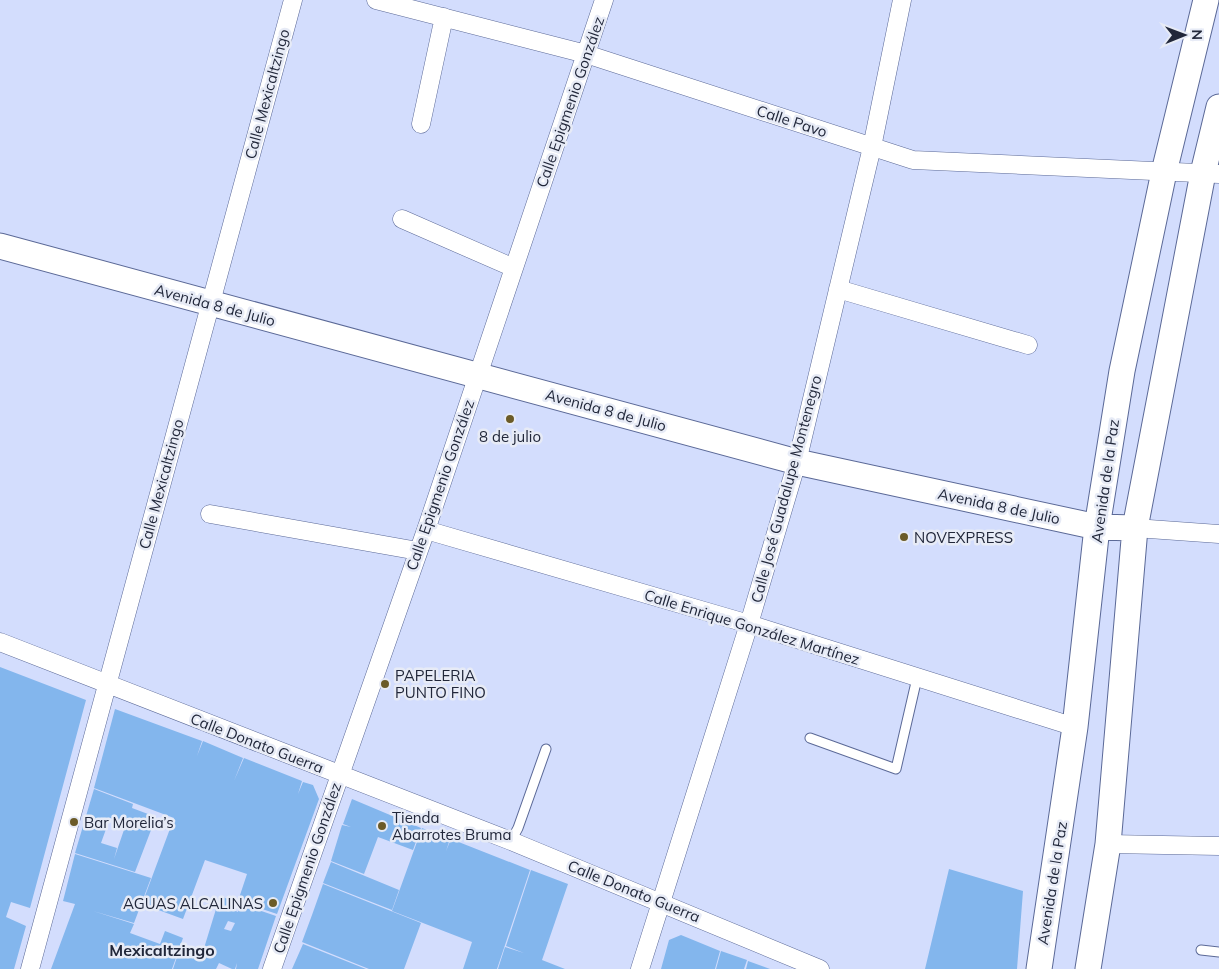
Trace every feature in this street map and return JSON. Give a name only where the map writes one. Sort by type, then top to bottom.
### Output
[{"type":"street","name":"Calle Mexicaltzingo","points":[[30,969],[293,0]]},
{"type":"street","name":"Calle Pavo","points":[[376,0],[586,54],[913,160],[1211,174]]},
{"type":"street","name":"Calle Epigmenio González","points":[[272,969],[426,530],[604,0]]},
{"type":"street","name":"Calle José Guadalupe Montenegro","points":[[640,969],[749,624],[797,462],[872,147],[902,0]]},
{"type":"street","name":"Avenida de la Paz","points":[[1039,969],[1076,727],[1097,527],[1122,371],[1164,172],[1206,0]]},
{"type":"street","points":[[421,124],[444,18]]},
{"type":"street","points":[[1088,969],[1108,844],[1136,528],[1211,174],[1219,107]]},
{"type":"street","points":[[402,219],[514,268]]},
{"type":"street","name":"Avenida 8 de Julio","points":[[0,246],[797,462],[1097,527],[1219,534]]},
{"type":"street","points":[[838,289],[1028,345]]},
{"type":"street","points":[[210,514],[418,552]]},
{"type":"street","name":"Calle Enrique González Martínez","points":[[426,530],[749,624],[1076,727]]},
{"type":"street","name":"Calle Donato Guerra","points":[[0,642],[511,841],[820,969]]},
{"type":"street","points":[[1108,844],[1219,846]]},
{"type":"lane","points":[[810,738],[896,769],[917,678]]},
{"type":"lane","points":[[511,841],[518,828],[546,749]]},
{"type":"lane","points":[[1201,950],[1219,952]]},
{"type":"building","points":[[0,667],[86,700],[30,908],[11,902],[6,917],[26,926],[14,969],[0,969]]},
{"type":"building","points":[[115,709],[202,741],[197,756],[203,741],[243,758],[234,781],[244,758],[302,781],[298,794],[303,782],[313,785],[319,799],[277,914],[238,901],[247,874],[205,860],[183,919],[142,904],[174,818],[94,788]]},
{"type":"building","points":[[94,789],[133,804],[132,808],[156,817],[135,872],[75,853]],"holes":[[[110,818],[126,824],[114,859],[117,848],[101,843]]]},
{"type":"building","points":[[352,799],[421,828],[413,850],[378,837],[364,874],[331,861],[342,825],[351,827],[343,824]]},
{"type":"building","points":[[422,828],[450,839],[446,851],[451,839],[530,870],[497,969],[463,969],[472,942],[392,911]]},
{"type":"building","points":[[75,854],[151,878],[134,923],[93,911],[134,924],[130,933],[160,944],[165,931],[183,938],[172,969],[51,969],[75,904],[63,901]]},
{"type":"building","points":[[331,862],[399,890],[392,910],[323,883]]},
{"type":"building","points":[[949,869],[1023,891],[1017,969],[925,969]]},
{"type":"building","points":[[531,870],[568,884],[542,960],[565,969],[498,969],[505,947],[524,953],[506,946]]},
{"type":"building","points":[[323,884],[421,923],[404,969],[369,969],[302,942]]},
{"type":"building","points":[[220,896],[233,901],[231,909],[238,912],[241,904],[276,916],[258,969],[236,969],[237,963],[235,969],[232,969],[219,963],[216,969],[173,969],[179,951],[201,958]],"holes":[[[228,921],[235,923],[231,931],[224,929]]]},
{"type":"building","points":[[681,935],[720,951],[715,969],[661,969],[669,940]]},
{"type":"building","points":[[303,944],[366,969],[292,969]]},
{"type":"building","points":[[721,951],[747,960],[744,969],[716,969]]},
{"type":"building","points":[[748,961],[770,969],[746,969]]},
{"type":"place","name":"8 de julio","points":[[510,419]]},
{"type":"place","name":"NOVEXPRESS","points":[[904,537]]},
{"type":"place","name":"PAPELERIA PUNTO FINO","points":[[385,684]]},
{"type":"place","name":"Bar Morelia’s","points":[[74,822]]},
{"type":"place","name":"Tienda Abarrotes Bruma","points":[[382,826]]},
{"type":"place","name":"AGUAS ALCALINAS","points":[[273,903]]},
{"type":"district","name":"Mexicaltzingo","points":[[162,950]]}]
